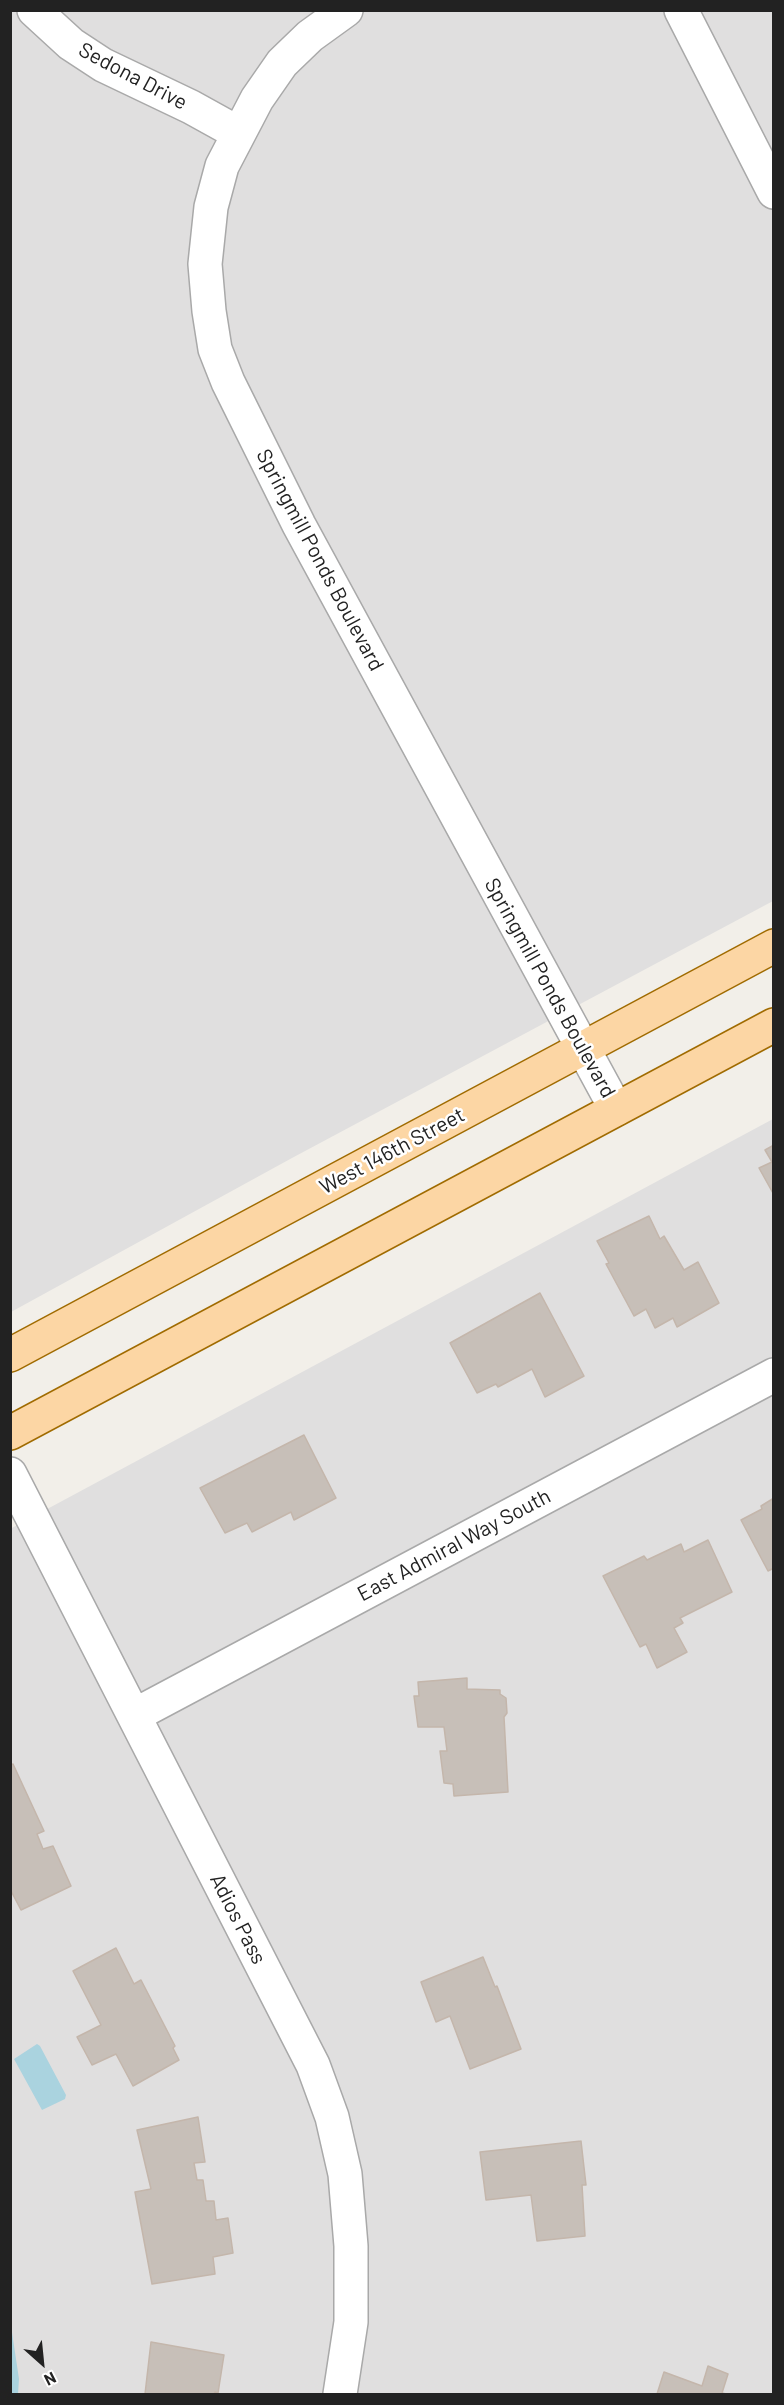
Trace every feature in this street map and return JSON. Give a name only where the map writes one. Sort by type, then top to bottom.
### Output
[{"type":"main road","name":"West 146th Street","points":[[10,1355],[774,946]]},
{"type":"main road","points":[[10,1433],[774,1024]]},
{"type":"street","name":"Sedona Drive","points":[[34,10],[71,44],[103,65],[191,107],[238,133]]},
{"type":"street","name":"Springmill Ponds Boulevard","points":[[346,10],[310,36],[282,63],[257,99],[222,166],[209,219],[205,264],[215,349],[228,382],[299,525],[616,1109]]},
{"type":"street","points":[[681,10],[774,192]]},
{"type":"street","name":"East Admiral Way South","points":[[135,1715],[774,1375]]},
{"type":"street","name":"Adios Pass","points":[[10,1474],[313,2065],[332,2117],[345,2174],[351,2246],[351,2322],[340,2394]]},
{"type":"shaded area","points":[[11,11],[773,11],[773,901],[292,1158],[11,1312]]},
{"type":"shaded area","points":[[773,1119],[773,2394],[11,2394],[10,1529]]},
{"type":"water","points":[[37,2044],[66,2095],[65,2099],[42,2110],[14,2059]]},
{"type":"water","points":[[10,2319],[19,2379],[18,2394],[11,2394]]},
{"type":"building","points":[[774,1145],[774,1195],[759,1168],[772,1162],[765,1150]]},
{"type":"building","points":[[649,1216],[660,1239],[664,1236],[684,1270],[698,1262],[719,1303],[677,1327],[673,1318],[655,1328],[646,1309],[634,1316],[606,1264],[609,1263],[597,1241]]},
{"type":"building","points":[[540,1293],[584,1376],[545,1397],[532,1369],[498,1387],[496,1384],[477,1393],[450,1343]]},
{"type":"building","points":[[304,1435],[336,1498],[294,1520],[291,1512],[252,1532],[247,1523],[225,1533],[200,1488]]},
{"type":"building","points":[[774,1498],[774,1568],[768,1571],[741,1520],[762,1509],[761,1506]]},
{"type":"building","points":[[708,1540],[732,1592],[680,1618],[683,1623],[674,1628],[687,1652],[657,1668],[646,1644],[640,1647],[603,1576],[644,1556],[647,1560],[681,1544],[684,1552]]},
{"type":"building","points":[[467,1678],[467,1689],[500,1690],[500,1694],[506,1698],[507,1713],[504,1717],[508,1792],[454,1796],[453,1784],[444,1783],[440,1751],[447,1751],[444,1727],[418,1727],[414,1696],[419,1696],[418,1682]]},
{"type":"building","points":[[13,1764],[44,1831],[37,1834],[43,1849],[53,1846],[71,1886],[21,1910],[10,1889],[10,1765]]},
{"type":"building","points":[[116,1948],[134,1984],[141,1980],[175,2046],[173,2048],[179,2060],[133,2086],[116,2054],[92,2065],[77,2037],[101,2025],[73,1971]]},
{"type":"building","points":[[483,1957],[495,1987],[497,1986],[521,2049],[470,2069],[450,2016],[436,2022],[421,1982]]},
{"type":"building","points":[[198,2117],[205,2162],[194,2163],[197,2180],[203,2180],[206,2201],[214,2201],[216,2220],[228,2218],[233,2253],[213,2257],[215,2274],[152,2284],[135,2192],[151,2189],[137,2130]]},
{"type":"building","points":[[581,2141],[586,2185],[582,2185],[585,2236],[537,2241],[531,2195],[486,2200],[480,2152]]},
{"type":"building","points":[[151,2342],[224,2355],[218,2393],[145,2394]]},
{"type":"building","points":[[708,2366],[728,2374],[722,2393],[726,2394],[657,2394],[664,2372],[702,2386]]}]
